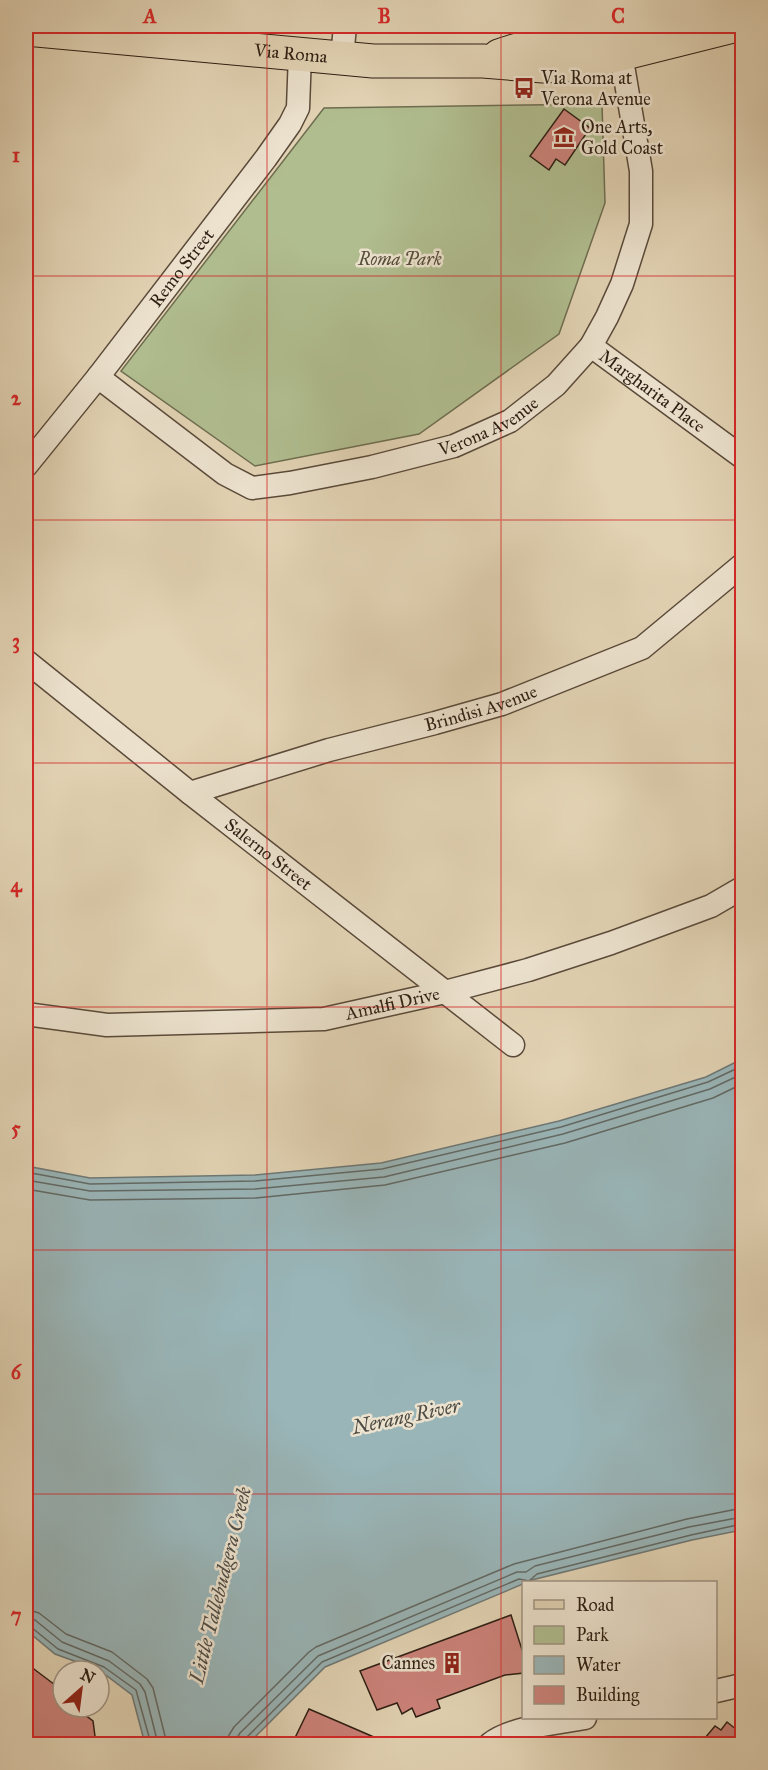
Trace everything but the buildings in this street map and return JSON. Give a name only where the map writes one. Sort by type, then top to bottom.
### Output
[{"type":"main road","name":"Via Roma","points":[[483,62],[535,44],[606,35],[651,26]]},
{"type":"main road","name":"Via Roma","points":[[26,29],[384,61],[483,62],[556,66],[621,54],[733,26]]},
{"type":"street","points":[[342,58],[345,26]]},
{"type":"street","name":"Remo Street","points":[[26,466],[98,377],[290,124],[298,108],[300,54]]},
{"type":"street","name":"Verona Avenue","points":[[98,377],[225,474],[252,488],[372,468],[454,446],[510,422],[556,385],[591,346],[622,284],[640,224],[641,171],[621,54]]},
{"type":"street","name":"Margharita Place","points":[[591,346],[742,457]]},
{"type":"street","name":"Brindisi Avenue","points":[[190,793],[329,750],[502,704],[642,648],[742,566]]},
{"type":"street","name":"Salerno Street","points":[[26,662],[513,1045]]},
{"type":"street","name":"Amalfi Drive","points":[[26,1014],[107,1025],[324,1019],[445,992],[528,970],[611,943],[711,906],[742,888]]},
{"type":"street","points":[[717,1691],[742,1685]]},
{"type":"street","points":[[490,1744],[516,1732],[580,1719]]},
{"type":"green space","name":"Roma Park","points":[[602,104],[605,203],[559,334],[419,434],[255,466],[121,371],[324,108]]},
{"type":"water","points":[[742,1059],[742,1530],[522,1581],[522,1584],[325,1667],[248,1744],[145,1744],[132,1695],[111,1679],[111,1659],[69,1659],[55,1654],[26,1630],[26,1166],[90,1178],[255,1175],[381,1163],[559,1121],[706,1077]]},
{"type":"place","name":"Via Roma at Verona Avenue","points":[[524,88]]},
{"type":"place","name":"One Arts, Gold Coast","points":[[564,137]]},
{"type":"place","name":"Cannes","points":[[452,1663]]},
{"type":"water label","name":"Nerang River","points":[[406,1416]]},
{"type":"water label","name":"Little Tallebudgera Creek","points":[[220,1585]]}]
